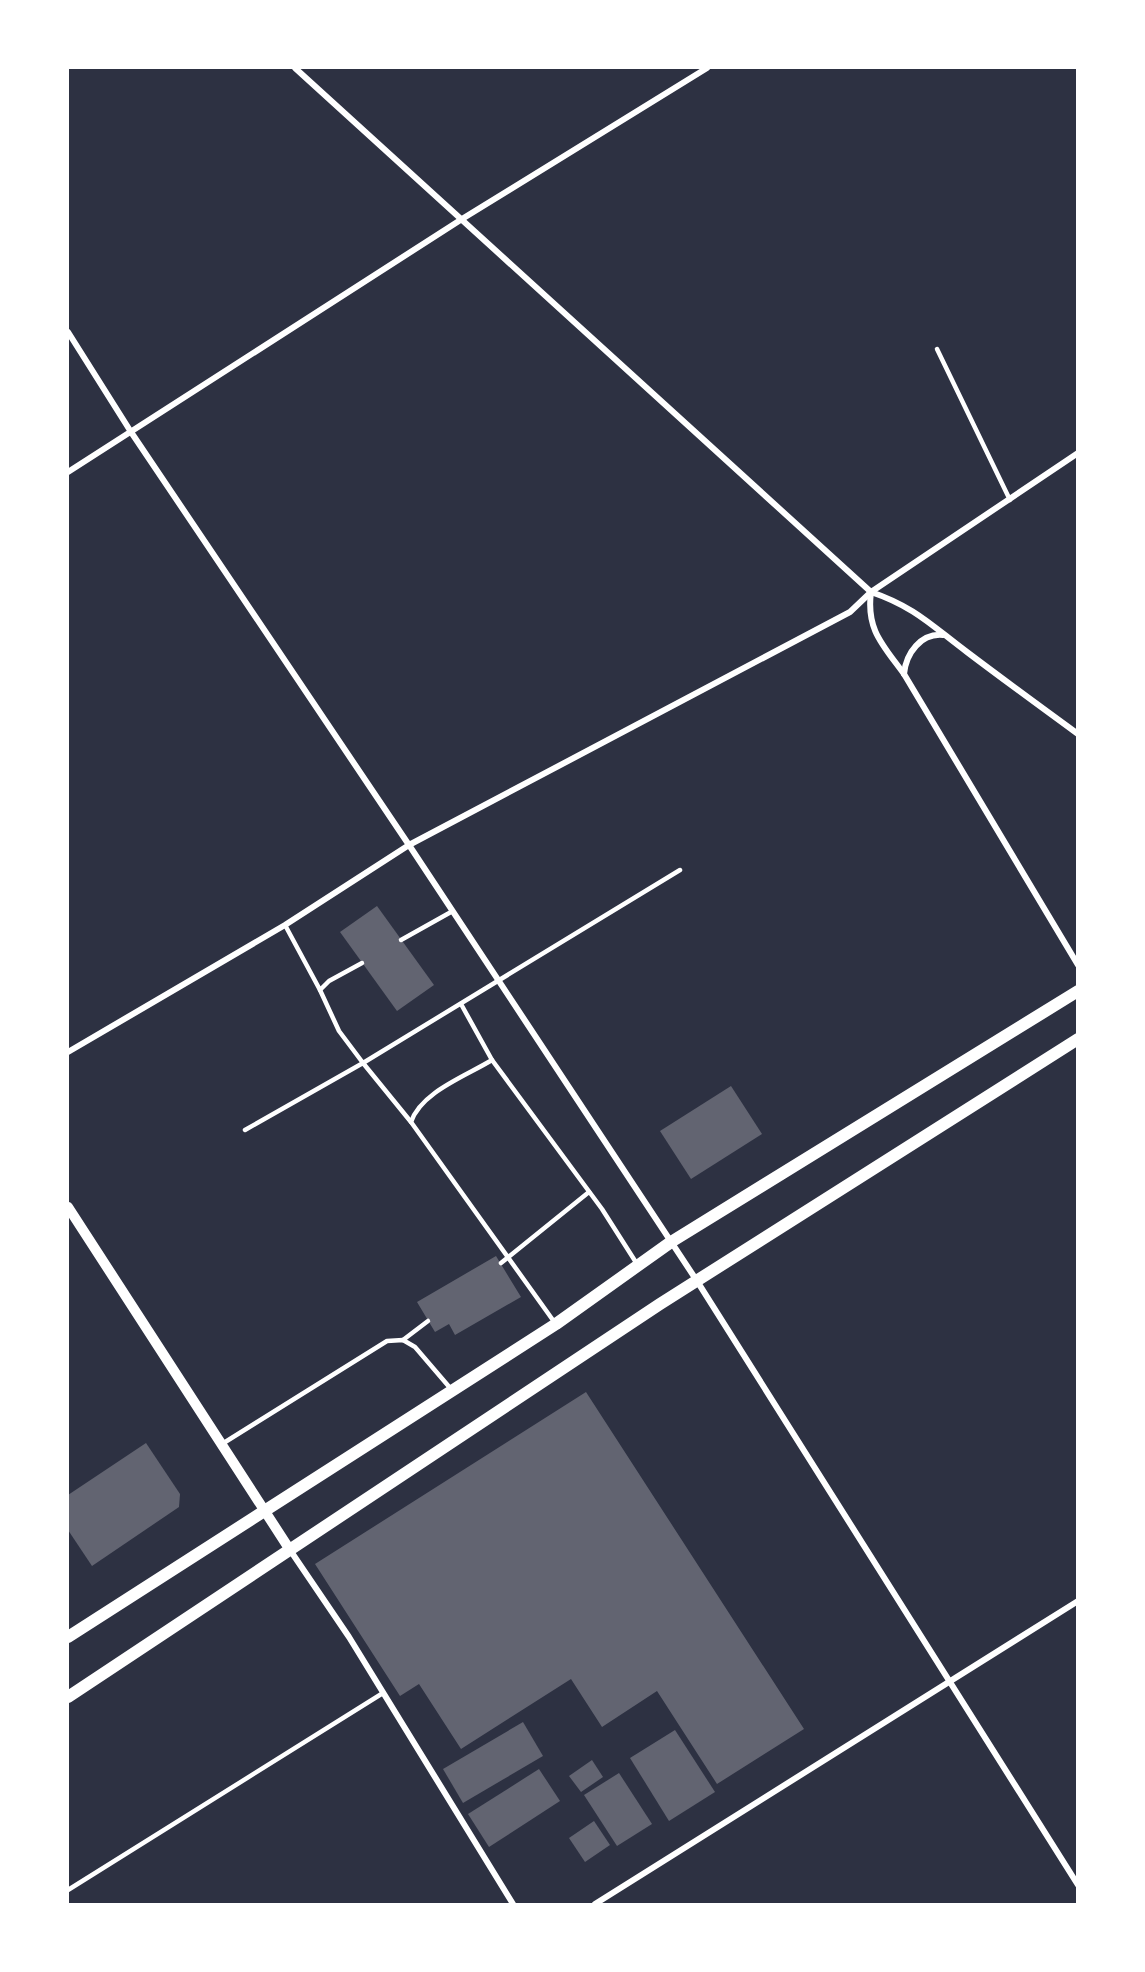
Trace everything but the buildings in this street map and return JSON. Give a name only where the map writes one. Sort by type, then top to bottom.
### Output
[{"type":"main road","points":[[68,1637],[556,1324],[671,1242],[1077,991]]},
{"type":"main road","points":[[68,1697],[697,1281],[1077,1039]]},
{"type":"street","points":[[295,68],[871,592],[895,600],[921,614],[944,635],[1077,734]]},
{"type":"street","points":[[68,472],[462,219],[707,68]]},
{"type":"street","points":[[68,332],[131,432],[409,845],[451,912],[697,1281],[1077,1885]]},
{"type":"street","points":[[68,1052],[285,925],[409,845],[850,612],[871,592],[1077,453]]},
{"type":"street","points":[[871,592],[869,611],[871,625],[904,674],[1077,965]]},
{"type":"street","points":[[904,674],[905,663],[914,647],[928,637],[944,635]]},
{"type":"street","points":[[68,1207],[383,1692],[513,1905]]},
{"type":"street","points":[[595,1905],[1077,1601]]},
{"type":"lane","points":[[937,349],[1010,500]]},
{"type":"lane","points":[[245,1130],[363,1063],[680,870]]},
{"type":"lane","points":[[401,940],[451,912]]},
{"type":"lane","points":[[285,925],[339,1031],[411,1122],[556,1324]]},
{"type":"lane","points":[[320,990],[329,981],[362,963]]},
{"type":"lane","points":[[461,1004],[492,1060],[589,1192],[638,1266]]},
{"type":"lane","points":[[411,1122],[415,1111],[433,1096],[492,1060]]},
{"type":"lane","points":[[501,1263],[589,1192]]},
{"type":"lane","points":[[222,1444],[387,1341],[403,1340],[429,1321]]},
{"type":"lane","points":[[403,1340],[415,1347],[453,1391]]},
{"type":"lane","points":[[68,1890],[383,1692]]}]
